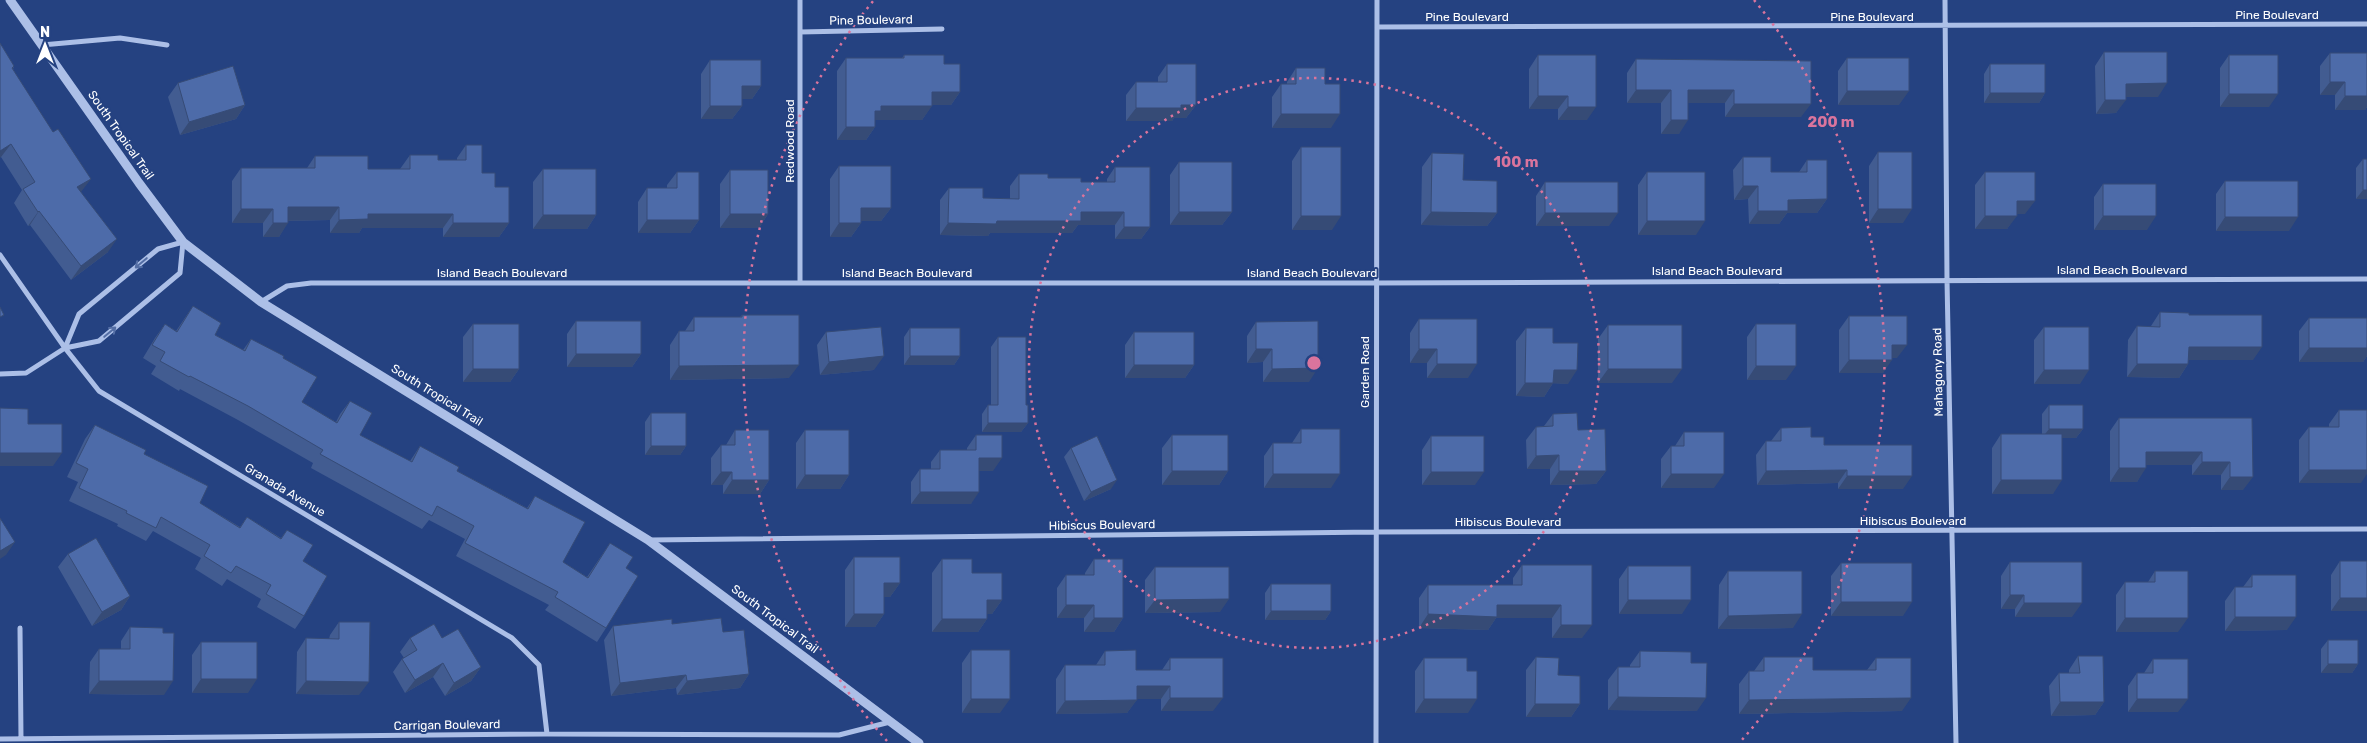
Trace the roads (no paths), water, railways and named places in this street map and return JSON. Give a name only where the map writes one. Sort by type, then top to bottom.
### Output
[{"type":"street","name":"South Tropical Trail","points":[[10,0],[138,183],[183,242],[261,302],[648,540],[919,743]]},
{"type":"street","name":"Redwood Road","points":[[800,0],[800,283]]},
{"type":"street","name":"Garden Road","points":[[1376,0],[1376,743]]},
{"type":"street","name":"Mahagony Road","points":[[1945,0],[1947,280],[1956,743]]},
{"type":"street","name":"Pine Boulevard","points":[[1377,27],[1945,27],[2367,24]]},
{"type":"street","name":"Pine Boulevard","points":[[800,32],[942,29]]},
{"type":"street","points":[[42,45],[120,38],[167,45]]},
{"type":"street","points":[[0,374],[26,373],[65,348],[99,341],[180,273],[183,242],[158,249],[79,314],[65,348]]},
{"type":"street","name":"Granada Avenue","points":[[0,256],[65,348],[99,391],[512,638],[539,665],[546,734]]},
{"type":"street","name":"Island Beach Boulevard","points":[[261,302],[286,286],[311,284],[1375,284],[2367,279]]},
{"type":"street","name":"Hibiscus Boulevard","points":[[648,540],[1375,532],[2367,529]]},
{"type":"street","points":[[20,628],[21,739]]},
{"type":"street","name":"Carrigan Boulevard","points":[[0,739],[546,734],[839,735],[892,722]]}]
